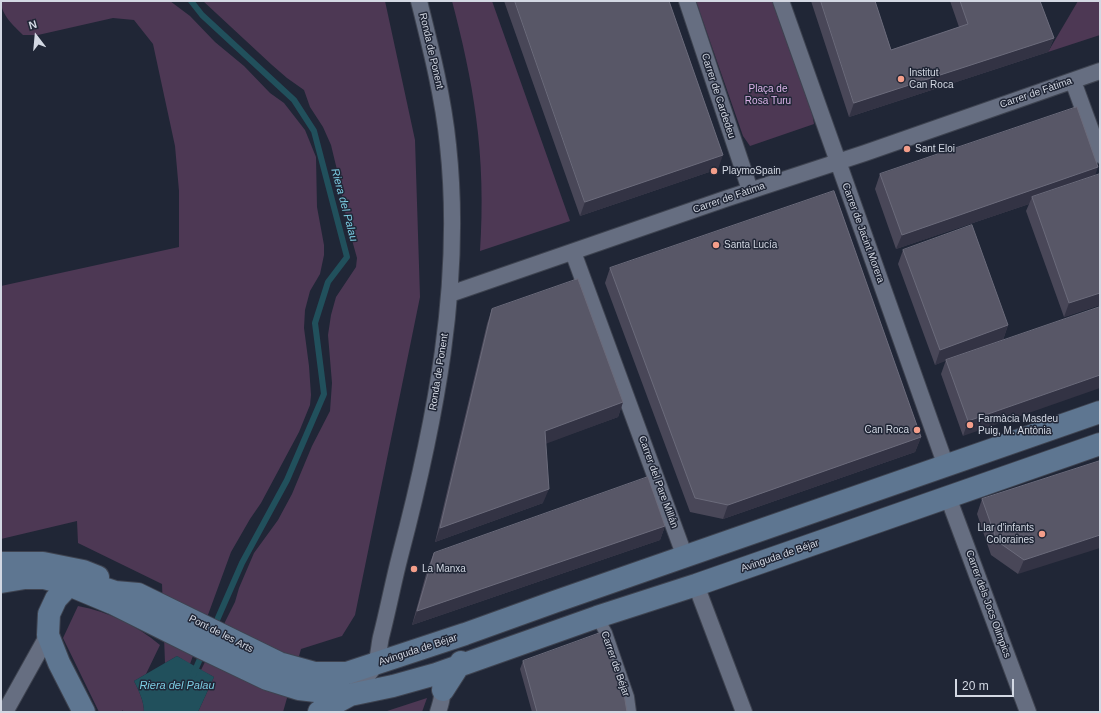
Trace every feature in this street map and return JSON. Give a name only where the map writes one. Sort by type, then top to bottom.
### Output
[{"type":"main road","name":"Avinguda de Béjar","points":[[273,671],[347,673],[465,634],[1100,412]]},
{"type":"main road","name":"Avinguda de Béjar","points":[[273,671],[299,689],[350,695],[393,686],[439,682],[459,665],[597,617],[696,585],[1100,444]]},
{"type":"main road","name":"Carrer del Pare Millán","points":[[685,557],[696,585]]},
{"type":"main road","points":[[4,575],[43,562],[83,571],[138,594]]},
{"type":"main road","points":[[4,575],[25,578],[44,578],[55,608],[60,663],[84,712]]},
{"type":"main road","points":[[4,575],[37,590],[44,599],[55,608]]},
{"type":"main road","points":[[55,608],[85,582],[114,592],[138,594]]},
{"type":"main road","name":"Pont de les Arts","points":[[138,594],[164,605],[273,671]]},
{"type":"main road","name":"Avinguda de Béjar","points":[[459,665],[470,644],[515,629],[554,602]]},
{"type":"main road","name":"Pont de les Arts","points":[[55,608],[112,603],[202,648],[273,671]]},
{"type":"main road","name":"Ronda de Ponent","points":[[319,712],[350,695]]},
{"type":"street","name":"Ronda de Ponent","points":[[350,695],[375,664],[397,567],[414,506],[429,432],[443,350],[450,294],[452,218],[448,146],[438,75],[419,1]]},
{"type":"street","name":"Carrer de Cardedeu","points":[[687,1],[750,190]]},
{"type":"street","name":"Carrer de Jacint Morera","points":[[781,1],[946,466]]},
{"type":"street","name":"Carrer de Fàtima","points":[[450,294],[1100,71]]},
{"type":"street","points":[[1073,81],[1100,155]]},
{"type":"street","name":"Carrer del Pare Millán","points":[[573,252],[685,557]]},
{"type":"street","name":"Carrer dels Jocs Olimpics","points":[[948,497],[1028,712]]},
{"type":"street","name":"Carrer del Pare Millán","points":[[696,585],[744,712]]},
{"type":"street","points":[[5,712],[55,608]]},
{"type":"street","name":"Carrer de Béjar","points":[[597,617],[606,633],[628,697],[630,712]]},
{"type":"street","points":[[438,712],[441,704],[439,682]]},
{"type":"green space","points":[[1,1],[170,1],[190,16],[215,42],[244,66],[270,93],[284,103],[305,130],[316,157],[317,207],[324,245],[324,255],[320,274],[310,291],[305,310],[304,328],[309,366],[311,395],[310,405],[299,432],[261,503],[231,552],[190,664],[177,656],[165,663],[162,584],[78,543],[77,521],[1,539],[1,286],[179,247],[179,191],[175,146],[153,44],[134,20],[113,18],[38,35],[23,35],[6,16],[3,11]]},
{"type":"green space","points":[[203,1],[385,1],[415,140],[420,297],[355,615],[342,636],[301,649],[283,712],[198,712],[214,677],[201,670],[235,602],[239,588],[254,553],[278,520],[292,494],[312,446],[330,411],[332,383],[328,335],[331,315],[336,297],[356,267],[357,258],[347,222],[331,145],[323,127],[310,107],[304,90],[272,65]]},
{"type":"green space","points":[[452,1],[492,1],[570,221],[480,251],[480,150],[469,73]]},
{"type":"green space","name":"Plaça de Rosa Turu","points":[[696,1],[773,1],[812,112],[814,124],[750,146],[743,136]]},
{"type":"green space","points":[[1078,1],[1100,1],[1100,35],[1048,52]]},
{"type":"green space","points":[[78,606],[101,612],[122,620],[132,625],[160,645],[146,674],[134,681],[142,700],[144,712],[123,712],[123,710],[121,712],[99,712],[63,638]]},
{"type":"green space","points":[[427,698],[422,712],[384,712]]},
{"type":"water","name":"Riera del Palau","points":[[177,656],[214,677],[198,712],[144,712],[142,700],[134,681]]},
{"type":"building","points":[[515,1],[669,1],[723,155],[585,202]]},
{"type":"building","name":"Institut Can Roca","points":[[821,1],[875,1],[891,50],[968,24],[960,1],[1040,1],[1054,38],[854,103]]},
{"type":"building","points":[[1077,107],[1098,167],[902,235],[880,174]]},
{"type":"building","points":[[1100,174],[1100,293],[1069,303],[1032,197]]},
{"type":"building","points":[[834,191],[921,437],[728,505],[695,498],[610,268]]},
{"type":"building","points":[[972,225],[1008,325],[940,350],[903,250]]},
{"type":"building","points":[[578,279],[623,402],[545,431],[549,489],[440,528],[492,309]]},
{"type":"building","points":[[1100,307],[1100,375],[968,421],[946,360]]},
{"type":"building","points":[[1100,461],[1100,535],[1024,560],[997,541],[982,499]]},
{"type":"building","points":[[648,477],[665,526],[417,611],[434,553]]},
{"type":"building","points":[[603,632],[624,694],[627,712],[537,712],[523,661]]},
{"type":"waterway","name":"Riera del Palau","points":[[191,1],[202,15],[294,100],[314,131],[347,257],[328,282],[315,323],[324,394],[287,480],[242,563],[214,627]]},
{"type":"waterway","name":"Riera del Palau","points":[[193,675],[203,652]]},
{"type":"place","name":"Institut Can Roca","points":[[901,79]]},
{"type":"place","name":"Sant Eloi","points":[[907,149]]},
{"type":"place","name":"PlaymoSpain","points":[[714,171]]},
{"type":"place","name":"Santa Lucía","points":[[716,245]]},
{"type":"place","name":"Farmàcia Masdeu Puig, M. Antònia","points":[[970,425]]},
{"type":"place","name":"Can Roca","points":[[917,430]]},
{"type":"place","name":"Llar d'infants Coloraines","points":[[1042,534]]},
{"type":"place","name":"La Manxa","points":[[414,569]]}]
